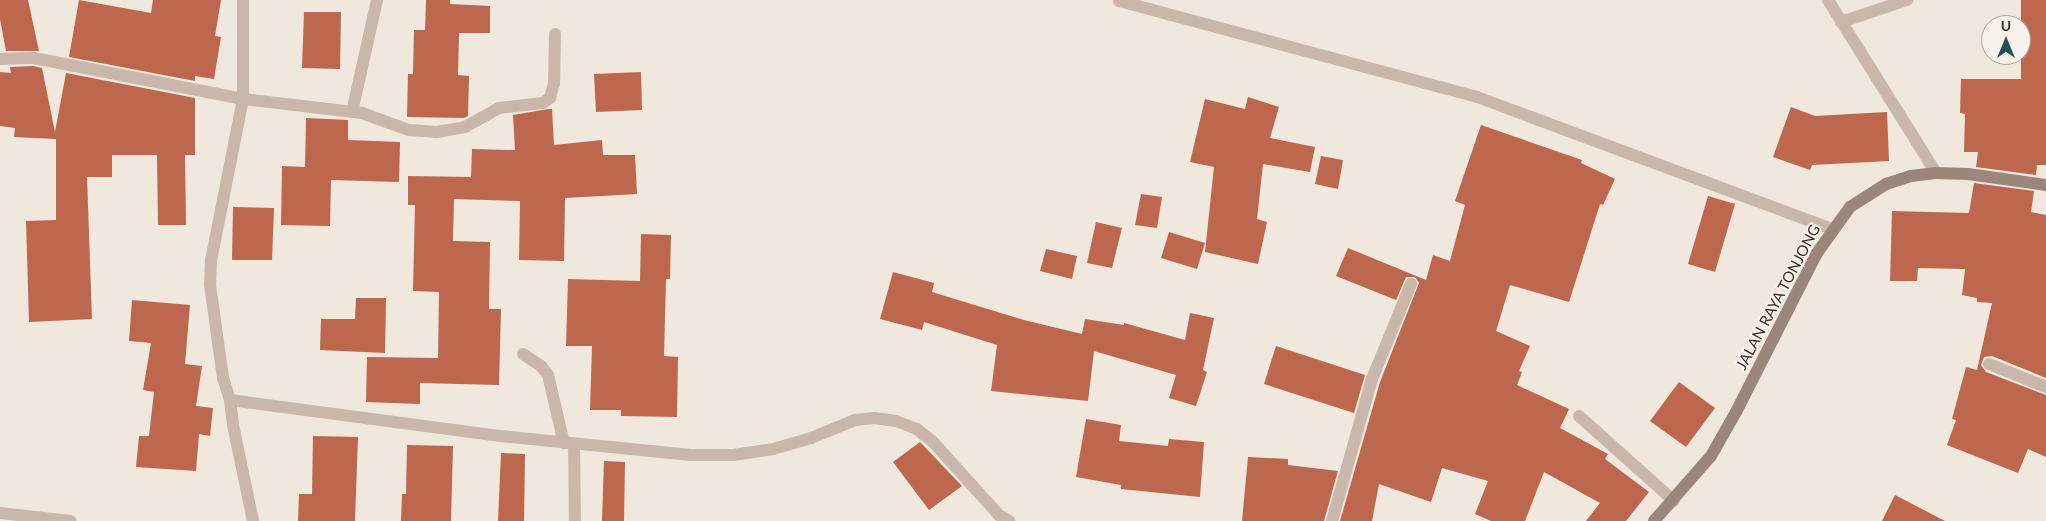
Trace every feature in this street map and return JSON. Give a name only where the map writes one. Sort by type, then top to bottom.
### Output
[{"type":"main road","name":"JALAN RAYA TONJONG","points":[[1654,521],[1674,501],[1711,456],[1736,412],[1817,253],[1832,229],[1850,207],[1873,191],[1911,176],[1936,173],[1968,174],[2046,185]]},
{"type":"street","points":[[243,0],[243,99],[211,260],[210,285],[223,378],[230,400],[233,425],[253,521]]},
{"type":"street","points":[[352,112],[377,0]]},
{"type":"street","points":[[1828,0],[1936,173]]},
{"type":"street","points":[[1841,22],[1907,0]]},
{"type":"street","points":[[1119,1],[1477,97],[1832,229]]},
{"type":"street","points":[[0,59],[34,58],[243,99],[362,113],[409,130],[437,132],[465,127],[499,108],[543,103],[550,98],[553,91],[555,34]]},
{"type":"street","points":[[1332,521],[1372,379],[1411,284]]},
{"type":"street","points":[[523,354],[541,366],[548,375],[569,443],[575,521]]},
{"type":"street","points":[[1989,364],[2046,387]]},
{"type":"street","points":[[230,400],[569,443],[691,456],[733,455],[772,449],[811,438],[855,420],[874,418],[896,421],[917,429],[933,442],[999,515],[1009,521]]},
{"type":"street","points":[[1579,416],[1674,501]]},
{"type":"street","points":[[0,513],[71,521]]},
{"type":"building","points":[[0,0],[28,0],[39,51],[6,51],[0,19]]},
{"type":"building","points":[[79,0],[151,13],[153,0],[221,0],[215,36],[221,37],[214,79],[195,76],[195,81],[69,57]]},
{"type":"building","points":[[426,0],[450,0],[450,4],[490,6],[490,33],[459,33],[458,75],[469,76],[468,116],[464,118],[407,117],[408,74],[413,74],[414,30],[425,30]]},
{"type":"building","points":[[2021,0],[2046,0],[2046,165],[2037,165],[2036,175],[1976,167],[1978,152],[1964,152],[1965,114],[1960,113],[1961,79],[2021,79],[2021,65],[2031,65],[2031,15],[2021,15]]},
{"type":"building","points":[[304,12],[341,12],[340,69],[302,68]]},
{"type":"building","points":[[33,66],[42,68],[55,132],[66,73],[195,98],[195,155],[185,155],[186,225],[158,225],[157,155],[112,155],[112,177],[87,177],[92,319],[29,322],[26,221],[56,220],[56,139],[14,137],[15,128],[0,126],[0,72],[11,73],[10,67]]},
{"type":"building","points":[[641,72],[642,110],[596,112],[594,74]]},
{"type":"building","points":[[1248,97],[1279,107],[1270,138],[1315,147],[1310,172],[1263,164],[1257,219],[1267,222],[1258,264],[1205,252],[1214,167],[1190,162],[1205,99],[1245,109]]},
{"type":"building","points":[[1791,107],[1815,116],[1887,112],[1889,161],[1812,165],[1810,170],[1773,157]]},
{"type":"building","points":[[552,109],[554,145],[602,140],[603,155],[635,155],[637,194],[565,198],[564,261],[519,260],[520,201],[454,199],[453,241],[490,242],[489,309],[501,309],[499,385],[420,383],[420,404],[366,402],[367,357],[438,358],[439,292],[413,291],[415,205],[408,205],[408,176],[471,177],[472,149],[515,150],[513,115]]},
{"type":"building","points":[[306,118],[348,120],[348,140],[400,142],[399,182],[331,180],[330,226],[281,225],[282,166],[305,167]]},
{"type":"building","points":[[1481,125],[1582,160],[1581,163],[1615,179],[1603,205],[1600,204],[1569,302],[1510,285],[1496,331],[1530,346],[1519,371],[1522,372],[1517,385],[1569,409],[1560,428],[1608,454],[1605,459],[1649,492],[1626,521],[1586,521],[1600,503],[1544,472],[1525,521],[1491,521],[1475,514],[1488,481],[1442,468],[1431,502],[1379,484],[1372,521],[1340,521],[1380,382],[1419,283],[1415,277],[1406,277],[1396,300],[1336,276],[1348,248],[1426,280],[1433,255],[1450,261],[1465,205],[1455,201]]},
{"type":"building","points":[[1321,156],[1343,160],[1338,189],[1315,184]]},
{"type":"building","points":[[1974,183],[2034,191],[2031,212],[2046,215],[2046,378],[1992,356],[1984,357],[1981,365],[1986,372],[2046,395],[2046,457],[2028,449],[2018,473],[1947,445],[1956,420],[1952,419],[1966,367],[1977,370],[1992,303],[1977,302],[1977,298],[1962,295],[1965,269],[1918,268],[1917,281],[1890,281],[1892,211],[1969,213]]},
{"type":"building","points":[[1141,194],[1162,197],[1157,228],[1135,225]]},
{"type":"building","points":[[1708,196],[1735,204],[1715,272],[1688,264]]},
{"type":"building","points":[[233,207],[274,208],[272,260],[232,260]]},
{"type":"building","points":[[1096,222],[1122,228],[1112,268],[1087,263]]},
{"type":"building","points":[[1169,232],[1205,243],[1197,269],[1161,258]]},
{"type":"building","points":[[641,234],[671,235],[670,279],[666,279],[664,356],[678,357],[677,417],[621,416],[621,410],[590,410],[592,346],[566,346],[568,279],[640,281]]},
{"type":"building","points":[[1046,249],[1077,256],[1072,279],[1040,271]]},
{"type":"building","points":[[893,272],[934,283],[932,292],[1024,320],[1082,334],[1085,319],[1124,325],[1124,323],[1185,340],[1190,313],[1214,318],[1203,370],[1207,372],[1196,406],[1169,398],[1176,375],[1094,351],[1088,401],[991,391],[997,345],[924,322],[922,330],[880,319]]},
{"type":"building","points":[[356,298],[386,298],[385,353],[320,350],[321,319],[355,319]]},
{"type":"building","points":[[132,300],[190,305],[185,364],[202,366],[196,406],[213,408],[210,436],[199,434],[196,471],[136,467],[139,436],[149,436],[154,392],[143,390],[151,343],[129,341]]},
{"type":"building","points":[[1276,346],[1365,375],[1354,413],[1264,384]]},
{"type":"building","points":[[1679,382],[1715,408],[1686,447],[1650,421]]},
{"type":"building","points":[[1086,419],[1121,425],[1119,441],[1168,446],[1169,439],[1204,442],[1200,497],[1121,489],[1121,485],[1076,477]]},
{"type":"building","points":[[313,436],[358,437],[355,521],[298,521],[299,494],[312,494]]},
{"type":"building","points":[[920,442],[962,486],[929,510],[893,462]]},
{"type":"building","points":[[407,445],[453,446],[451,521],[401,521],[402,494],[406,494]]},
{"type":"building","points":[[501,453],[525,454],[524,521],[498,521]]},
{"type":"building","points":[[1248,457],[1288,459],[1288,465],[1338,471],[1324,521],[1242,521]]},
{"type":"building","points":[[604,461],[625,462],[624,521],[602,521]]},
{"type":"building","points":[[1895,495],[1945,521],[1882,521]]}]
